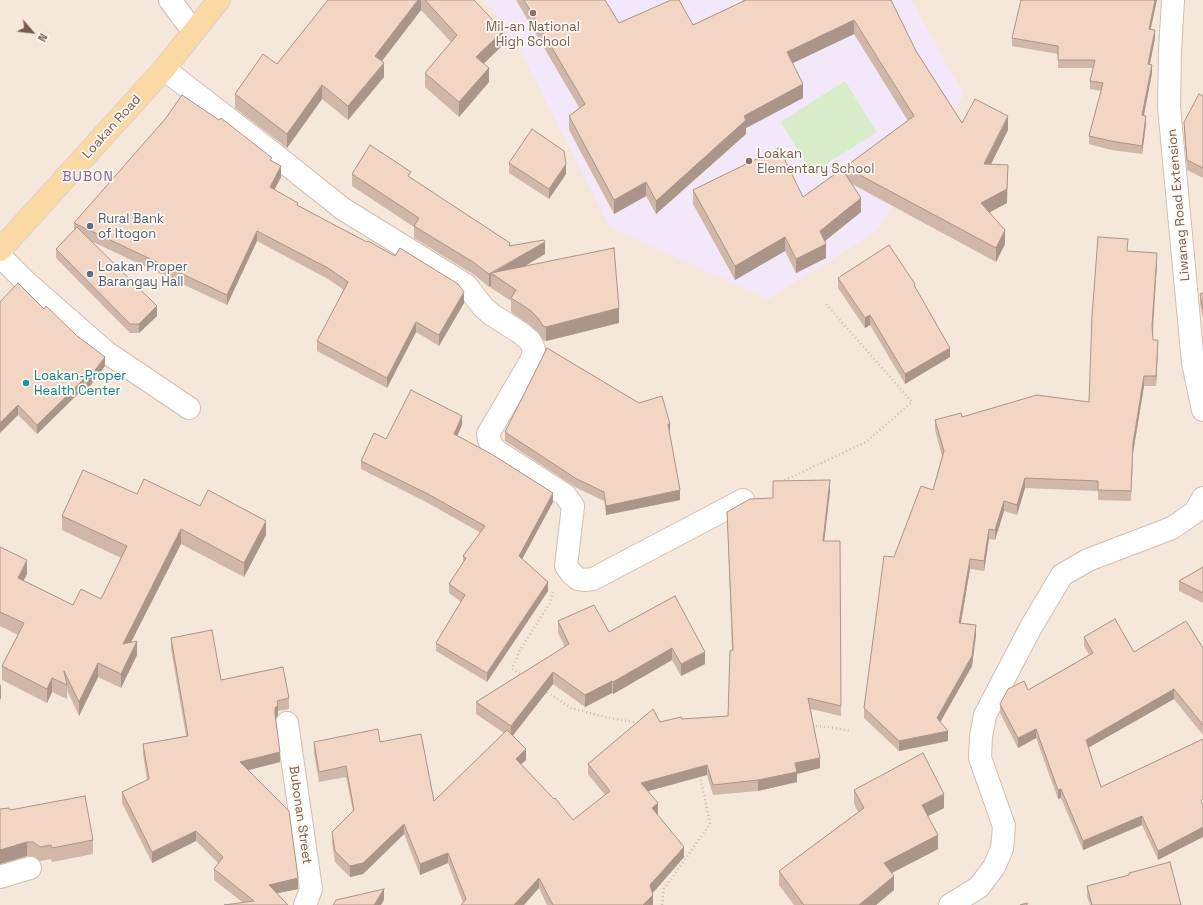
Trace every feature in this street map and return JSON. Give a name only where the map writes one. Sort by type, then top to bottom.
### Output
[{"type":"main road","name":"Loakan Road","points":[[0,250],[164,69],[219,0]]},
{"type":"street","points":[[170,0],[193,31]]},
{"type":"street","name":"Liwanag Road Extension","points":[[1173,0],[1170,51],[1170,107],[1194,276],[1193,363],[1203,410]]},
{"type":"street","points":[[164,69],[342,209],[466,285],[483,307],[530,341],[534,349],[532,359],[488,434],[489,440],[495,450],[565,495],[573,506],[566,566],[578,579],[593,579],[742,500]]},
{"type":"street","points":[[0,256],[26,282],[106,352],[189,408]]},
{"type":"street","points":[[950,905],[979,887],[994,867],[1002,849],[1004,826],[980,758],[981,738],[985,716],[1031,627],[1062,575],[1088,560],[1172,528],[1195,512],[1203,498]]},
{"type":"street","name":"Bubonan Street","points":[[287,723],[311,889],[305,905]]},
{"type":"street","points":[[0,877],[30,868]]},
{"type":"path","points":[[742,500],[866,442],[912,402],[825,304]]},
{"type":"path","points":[[525,678],[512,669],[520,650],[550,603],[555,586],[566,566]]},
{"type":"path","points":[[538,686],[571,708],[609,718],[646,724]]},
{"type":"path","points":[[681,720],[688,718],[696,719]]},
{"type":"path","points":[[688,718],[690,726]]},
{"type":"path","points":[[806,726],[829,727],[851,731]]},
{"type":"path","points":[[662,905],[664,889],[710,824],[699,771]]},
{"type":"shaded area","points":[[0,0],[1203,0],[1203,905],[0,905]]},
{"type":"shaded area","name":"Loakan Elementary School","points":[[484,0],[911,0],[964,95],[876,232],[768,299],[610,227],[519,48]]},
{"type":"green space","points":[[845,81],[877,132],[812,173],[781,122]]},
{"type":"building","points":[[328,0],[418,0],[375,56],[384,63],[348,106],[322,85],[287,134],[235,94],[263,54],[277,64]]},
{"type":"building","points":[[425,0],[474,0],[503,31],[476,57],[489,68],[459,102],[425,73],[457,35]]},
{"type":"building","points":[[524,0],[605,0],[619,23],[671,0],[679,0],[693,25],[746,0],[891,0],[916,51],[962,123],[975,99],[1008,116],[984,164],[1008,165],[1007,189],[981,203],[1005,230],[996,248],[845,167],[914,116],[854,20],[787,52],[803,84],[744,116],[746,120],[656,201],[646,182],[614,200],[569,116],[585,104]]},
{"type":"building","points":[[1021,0],[1155,0],[1149,29],[1155,30],[1148,64],[1152,65],[1142,115],[1146,116],[1142,146],[1089,136],[1103,83],[1090,81],[1095,60],[1058,60],[1058,46],[1012,38]]},
{"type":"building","points":[[1199,94],[1203,96],[1203,168],[1187,160],[1184,122]]},
{"type":"building","points":[[182,95],[219,120],[221,118],[272,158],[270,160],[281,166],[270,187],[298,203],[297,205],[395,256],[400,248],[458,284],[464,292],[439,335],[416,322],[387,378],[317,341],[348,282],[328,268],[257,231],[227,295],[74,223],[166,118]]},
{"type":"building","points":[[532,129],[564,151],[566,164],[549,189],[509,163]]},
{"type":"building","points":[[370,145],[411,172],[408,176],[510,243],[509,246],[544,240],[545,242],[489,274],[473,262],[414,226],[419,218],[352,174]]},
{"type":"building","points":[[779,148],[803,197],[842,169],[861,198],[820,231],[826,244],[796,259],[785,237],[735,266],[693,190]]},
{"type":"building","points":[[77,227],[157,306],[139,324],[130,324],[56,249]]},
{"type":"building","points":[[1098,237],[1128,239],[1127,251],[1157,253],[1152,325],[1153,340],[1158,340],[1156,376],[1144,376],[1133,443],[1131,491],[1098,490],[1098,481],[1025,478],[1017,505],[1004,501],[995,530],[989,529],[984,561],[970,559],[959,623],[976,625],[972,656],[937,718],[948,731],[899,741],[864,708],[884,556],[894,557],[921,486],[933,490],[944,451],[935,420],[961,413],[962,417],[1037,395],[1089,402],[1092,316]]},
{"type":"building","points":[[889,245],[915,284],[914,285],[950,348],[905,374],[870,315],[865,318],[838,278]]},
{"type":"building","points":[[614,248],[619,308],[546,327],[543,326],[530,310],[511,298],[516,290],[491,273]]},
{"type":"building","points":[[18,283],[44,309],[46,306],[76,335],[105,357],[87,381],[84,379],[37,425],[18,405],[0,423],[0,302]]},
{"type":"building","points":[[1203,293],[1203,309],[1200,294]]},
{"type":"building","points":[[547,348],[639,403],[662,396],[670,424],[668,424],[680,490],[606,506],[604,492],[575,478],[505,432]]},
{"type":"building","points":[[411,390],[462,416],[454,434],[493,455],[553,493],[519,556],[548,582],[487,673],[436,643],[465,595],[449,584],[466,558],[463,556],[485,526],[428,494],[361,461],[374,433],[386,439]]},
{"type":"building","points":[[83,470],[137,494],[144,479],[200,506],[208,490],[266,521],[244,563],[181,529],[123,644],[137,641],[121,674],[98,663],[79,702],[64,671],[67,685],[52,678],[47,689],[2,666],[24,623],[0,612],[0,547],[27,560],[18,578],[73,605],[81,589],[101,599],[127,546],[62,516]]},
{"type":"building","points":[[830,480],[823,541],[840,541],[841,706],[808,698],[820,758],[795,763],[797,772],[758,780],[713,785],[707,765],[641,783],[658,803],[652,808],[684,847],[650,885],[653,895],[643,905],[553,905],[539,878],[514,905],[461,905],[466,899],[448,853],[420,864],[404,824],[363,863],[350,866],[335,851],[332,832],[354,810],[346,766],[319,772],[314,742],[378,729],[380,742],[421,734],[434,801],[507,730],[526,749],[516,759],[554,799],[555,798],[573,820],[610,791],[588,764],[653,709],[660,722],[681,717],[682,719],[728,716],[730,651],[733,650],[727,512],[750,499],[773,498],[773,481]]},
{"type":"building","points":[[1203,567],[1203,593],[1179,581]]},
{"type":"building","points":[[675,596],[705,652],[681,664],[672,648],[613,682],[612,681],[585,695],[553,672],[511,726],[476,702],[569,644],[558,621],[594,605],[609,632]]},
{"type":"building","points":[[1115,619],[1134,652],[1186,621],[1203,648],[1203,725],[1174,689],[1086,740],[1101,787],[1203,739],[1203,799],[1201,801],[1203,805],[1203,827],[1158,851],[1142,816],[1083,841],[1061,789],[1058,790],[1036,729],[1018,738],[1000,704],[1008,689],[1024,681],[1028,690],[1093,653],[1084,637]]},
{"type":"building","points":[[212,630],[221,680],[283,667],[289,698],[277,701],[278,705],[275,708],[280,752],[240,762],[289,811],[298,878],[269,885],[288,905],[224,905],[254,901],[214,869],[223,857],[196,831],[152,852],[122,792],[149,779],[143,744],[188,736],[171,638]]},
{"type":"building","points":[[923,753],[944,794],[922,805],[938,835],[884,863],[894,876],[859,905],[804,905],[779,871],[864,808],[854,790]]},
{"type":"building","points":[[85,796],[93,840],[52,848],[51,845],[40,847],[33,842],[27,842],[0,850],[0,809],[9,808],[10,810]]},
{"type":"building","points":[[1170,862],[1181,905],[1092,905],[1087,886]]},
{"type":"building","points":[[384,889],[374,905],[333,905],[336,900]]},
{"type":"place","name":"Mil-an National High School","points":[[533,13]]},
{"type":"place","name":"Loakan Elementary School","points":[[749,161]]},
{"type":"place","name":"Rural Bank of Itogon","points":[[90,226]]},
{"type":"place","name":"Loakan Proper Barangay Hall","points":[[90,274]]},
{"type":"place","name":"Loakan-Proper Health Center","points":[[26,383]]},
{"type":"district","name":"BUBON","points":[[88,177]]}]
